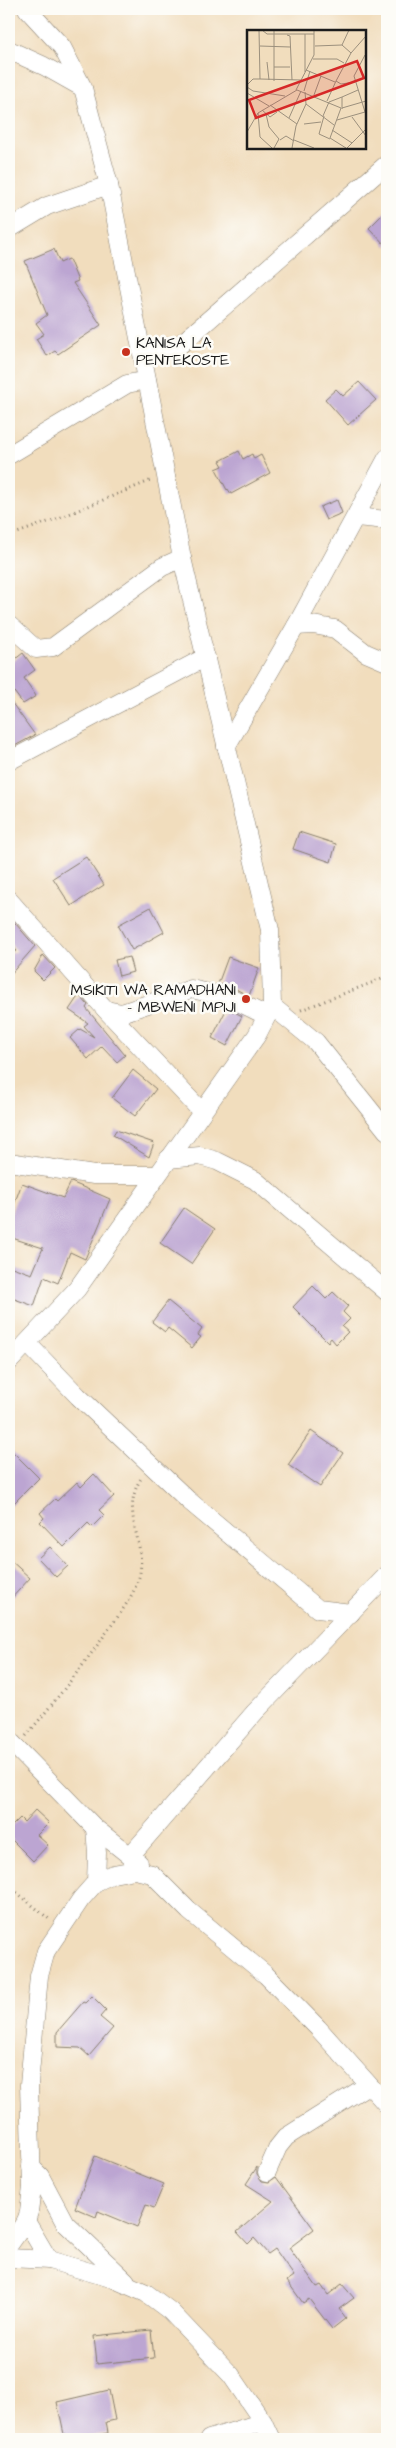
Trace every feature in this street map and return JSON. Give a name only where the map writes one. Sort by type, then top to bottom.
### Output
[{"type":"street","points":[[9,1362],[77,1289],[156,1175],[274,1013],[270,930],[182,558],[109,185],[83,88],[62,47],[27,9]]},
{"type":"street","points":[[9,50],[44,66],[83,88]]},
{"type":"street","points":[[142,349],[156,349],[181,344],[387,164]]},
{"type":"street","points":[[9,229],[47,206],[109,185]]},
{"type":"street","points":[[9,455],[127,384],[147,380]]},
{"type":"street","points":[[226,747],[356,517],[380,489],[387,458]]},
{"type":"street","points":[[356,517],[387,520]]},
{"type":"street","points":[[9,619],[9,625],[36,649],[53,647],[162,567],[182,558]]},
{"type":"street","points":[[296,626],[313,625],[335,629],[366,653],[387,662]]},
{"type":"street","points":[[9,761],[206,657]]},
{"type":"street","points":[[9,900],[106,1010],[202,1111]]},
{"type":"street","points":[[106,1010],[122,1013],[191,989],[228,998],[274,1013],[316,1042],[387,1131]]},
{"type":"street","points":[[168,1159],[200,1156],[217,1161],[255,1180],[387,1292]]},
{"type":"street","points":[[9,1162],[94,1175],[156,1175]]},
{"type":"street","points":[[27,1343],[78,1396],[188,1500],[318,1609],[328,1638]]},
{"type":"street","points":[[130,1856],[255,1712],[387,1575]]},
{"type":"street","points":[[318,1609],[351,1613]]},
{"type":"street","points":[[12,1744],[95,1828],[152,1874],[189,1911],[266,1975],[318,2028],[387,2105]]},
{"type":"street","points":[[95,1828],[97,1853],[96,1882]]},
{"type":"street","points":[[9,2245],[26,2221],[32,2187],[29,2085],[39,1976],[46,1950],[60,1928],[96,1882],[113,1874],[129,1870],[152,1874]]},
{"type":"street","points":[[268,2172],[278,2147],[286,2137],[368,2085]]},
{"type":"street","points":[[31,2167],[40,2176],[65,2223],[132,2287]]},
{"type":"street","points":[[26,2221],[49,2260]]},
{"type":"street","points":[[9,2258],[49,2260],[114,2279],[146,2293],[170,2311],[231,2375],[263,2422],[271,2439]]},
{"type":"street","points":[[209,2439],[263,2422]]},
{"type":"path","points":[[9,536],[59,518],[127,488],[166,474]]},
{"type":"path","points":[[274,1013],[387,977]]},
{"type":"path","points":[[12,1744],[69,1685],[128,1602],[139,1577],[140,1564],[132,1512],[134,1495],[136,1486],[151,1464]]},
{"type":"path","points":[[9,1886],[60,1928]]},
{"type":"building","points":[[387,210],[387,247],[369,228]]},
{"type":"building","points":[[54,249],[60,263],[69,259],[78,281],[73,283],[101,325],[58,354],[55,351],[47,356],[36,339],[44,334],[36,323],[47,315],[25,261]]},
{"type":"building","points":[[359,382],[376,400],[348,425],[325,399],[336,389],[343,396]]},
{"type":"building","points":[[239,451],[243,459],[252,454],[254,459],[261,455],[270,473],[231,494],[216,469],[223,466],[220,461]]},
{"type":"building","points":[[337,500],[342,513],[326,520],[320,507]]},
{"type":"building","points":[[23,653],[35,670],[24,678],[36,696],[23,704],[9,685],[9,664]]},
{"type":"building","points":[[9,699],[35,735],[9,749]]},
{"type":"building","points":[[299,832],[336,844],[331,862],[293,849]]},
{"type":"building","points":[[86,857],[104,885],[71,906],[53,878]]},
{"type":"building","points":[[151,907],[164,932],[132,950],[118,925]]},
{"type":"building","points":[[9,916],[35,946],[9,976],[9,954],[17,951],[9,942]]},
{"type":"building","points":[[43,955],[55,968],[43,980],[34,971]]},
{"type":"building","points":[[129,957],[133,972],[119,976],[115,960]]},
{"type":"building","points":[[228,957],[259,968],[249,996],[232,987],[218,984]]},
{"type":"building","points":[[79,995],[88,1005],[86,1008],[125,1055],[117,1062],[102,1046],[88,1059],[70,1038],[80,1029],[94,1037],[84,1026],[88,1023],[69,1010]]},
{"type":"building","points":[[227,1008],[242,1016],[227,1046],[212,1038]]},
{"type":"building","points":[[133,1070],[156,1089],[135,1116],[112,1098]]},
{"type":"building","points":[[116,1130],[154,1143],[149,1157],[113,1135]]},
{"type":"building","points":[[71,1182],[110,1199],[85,1259],[70,1252],[58,1283],[44,1277],[34,1306],[9,1297],[9,1266],[32,1274],[43,1248],[9,1237],[9,1218],[22,1183],[63,1198]]},
{"type":"building","points":[[184,1208],[215,1229],[191,1264],[160,1243]]},
{"type":"building","points":[[313,1286],[326,1299],[333,1292],[348,1306],[343,1312],[350,1319],[342,1327],[348,1332],[336,1344],[331,1338],[328,1342],[293,1307]]},
{"type":"building","points":[[168,1301],[202,1329],[198,1335],[201,1337],[192,1348],[168,1328],[165,1332],[152,1322]]},
{"type":"building","points":[[311,1431],[343,1453],[320,1487],[288,1465]]},
{"type":"building","points":[[9,1448],[39,1478],[9,1508]]},
{"type":"building","points":[[94,1474],[114,1496],[99,1510],[104,1515],[92,1527],[88,1523],[64,1547],[40,1522],[44,1518],[40,1513],[55,1499],[57,1501],[77,1482],[81,1487]]},
{"type":"building","points":[[50,1547],[68,1566],[56,1577],[38,1558]]},
{"type":"building","points":[[9,1559],[30,1578],[9,1601]]},
{"type":"building","points":[[35,1810],[49,1823],[37,1835],[48,1845],[33,1861],[9,1837],[9,1829],[20,1818],[24,1822]]},
{"type":"building","points":[[92,1996],[106,2010],[100,2017],[113,2028],[89,2056],[80,2048],[57,2047],[57,2032],[83,2002],[85,2003]]},
{"type":"building","points":[[95,2156],[164,2184],[154,2208],[146,2205],[137,2227],[98,2211],[96,2217],[75,2208]]},
{"type":"building","points":[[257,2167],[257,2174],[262,2181],[269,2182],[276,2177],[314,2229],[289,2248],[317,2287],[321,2285],[328,2295],[342,2284],[354,2298],[339,2309],[346,2318],[332,2329],[309,2299],[303,2303],[287,2281],[294,2276],[275,2249],[268,2254],[254,2238],[248,2244],[237,2232],[273,2201],[246,2184]]},
{"type":"building","points":[[151,2330],[154,2358],[97,2364],[94,2336]]},
{"type":"building","points":[[109,2390],[115,2420],[106,2422],[108,2433],[79,2439],[65,2439],[57,2402]]},
{"type":"place","name":"KANISA LA PENTEKOSTE","points":[[126,352]]},
{"type":"place","name":"MSIKITI WA RAMADHANI - MBWENI MPIJI","points":[[246,999]]}]
